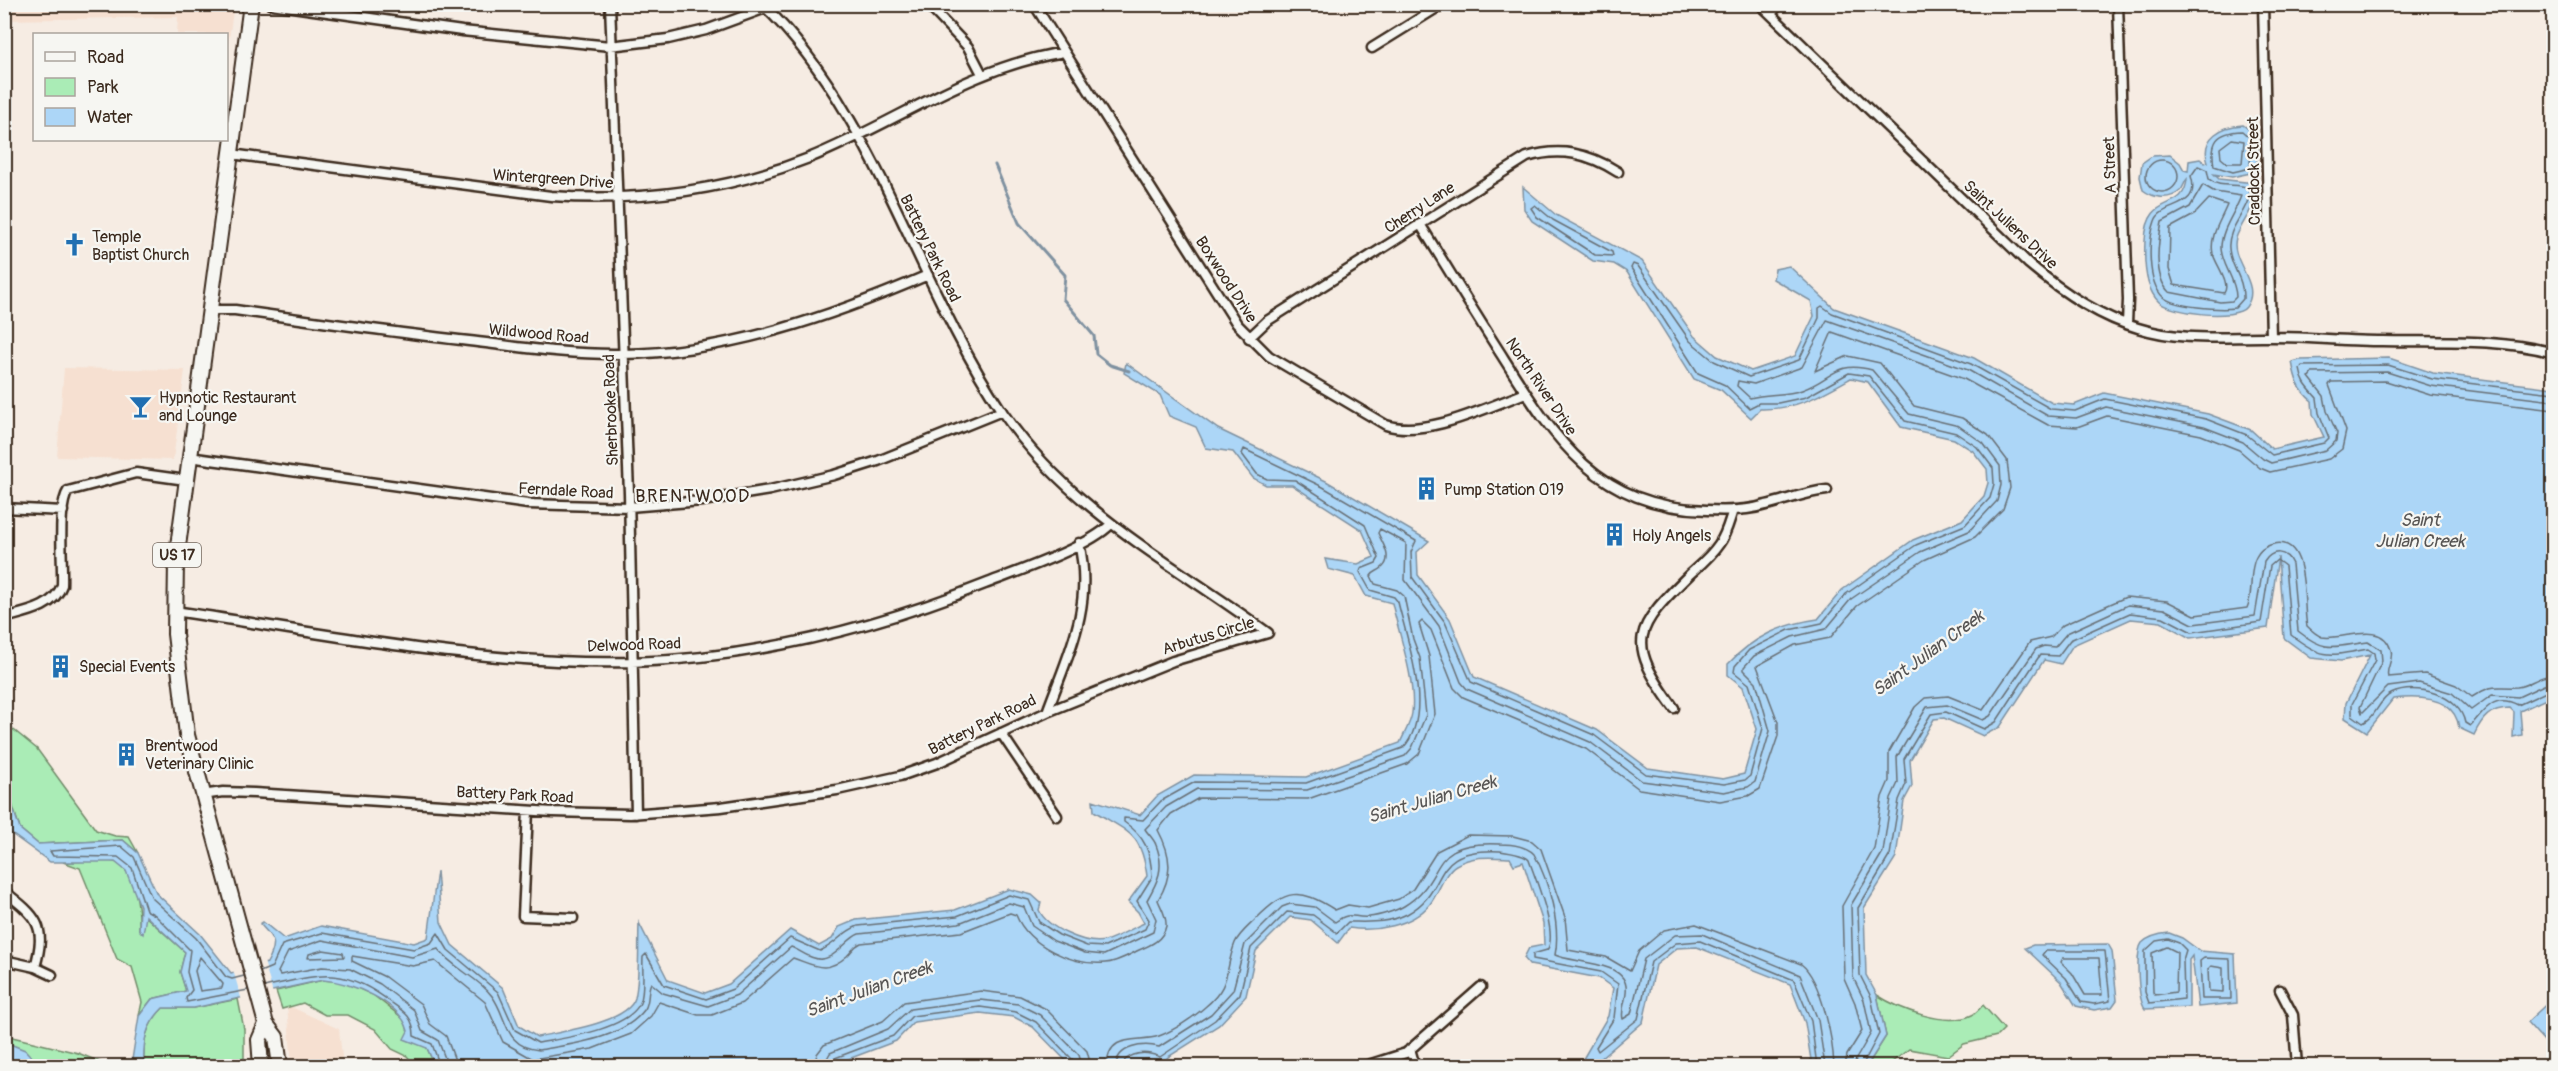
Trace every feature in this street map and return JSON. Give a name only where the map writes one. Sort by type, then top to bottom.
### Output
[{"type":"main road","name":"US 17","points":[[250,4],[186,480],[176,561],[175,611],[177,663],[183,711],[202,795],[266,1024],[276,1037],[280,1066]]},
{"type":"main road","name":"US 17","points":[[261,1066],[259,1040],[266,1024]]},
{"type":"street","points":[[271,4],[462,31],[610,46],[668,39],[706,30],[764,6]]},
{"type":"street","name":"Sherbrooke Road","points":[[610,4],[629,507],[636,814]]},
{"type":"street","points":[[927,4],[968,47],[982,74]]},
{"type":"street","name":"Boxwood Drive","points":[[1034,4],[1248,338],[1285,367],[1386,425],[1398,429],[1417,429],[1526,393]]},
{"type":"street","points":[[1372,48],[1443,4]]},
{"type":"street","name":"Saint Juliens Drive","points":[[1760,4],[2029,264],[2051,283],[2105,316],[2127,324],[2175,335],[2219,339],[2271,337],[2444,341],[2535,348],[2553,353]]},
{"type":"street","points":[[1771,14],[1779,4]]},
{"type":"street","name":"A Street","points":[[2118,4],[2127,324]]},
{"type":"street","name":"Craddock Street","points":[[2263,4],[2271,337]]},
{"type":"street","name":"Battery Park Road","points":[[764,6],[825,79],[857,135],[958,336],[1002,411],[1067,488],[1111,524]]},
{"type":"street","name":"Wintergreen Drive","points":[[231,154],[551,196],[616,198],[665,195],[733,183],[811,157],[982,74],[1015,62],[1064,52]]},
{"type":"street","name":"Cherry Lane","points":[[1248,338],[1267,321],[1514,164],[1553,151],[1583,154],[1618,172]]},
{"type":"street","name":"North River Drive","points":[[1420,224],[1526,393],[1564,446],[1596,475],[1635,496],[1666,506],[1692,510],[1733,510],[1827,490]]},
{"type":"street","name":"Wildwood Road","points":[[209,310],[235,310],[514,347],[623,354],[712,344],[768,332],[844,308],[928,275]]},
{"type":"street","name":"Ferndale Road","points":[[189,457],[528,504],[629,507],[736,495],[844,472],[1002,411]]},
{"type":"street","points":[[4,618],[44,606],[60,592],[63,585],[63,511],[68,491],[78,486],[136,473],[186,480]]},
{"type":"street","points":[[4,508],[63,511]]},
{"type":"street","points":[[1674,708],[1648,671],[1642,643],[1643,631],[1654,610],[1719,545],[1733,510]]},
{"type":"street","points":[[1079,543],[1098,535],[1111,524]]},
{"type":"street","name":"Arbutus Circle","points":[[1047,712],[1173,661],[1268,633],[1111,524]]},
{"type":"street","name":"Battery Park Road","points":[[202,795],[223,792],[254,793],[528,811],[636,814],[721,807],[884,780],[937,763],[1047,712],[1085,598],[1086,581],[1079,543]]},
{"type":"street","name":"Delwood Road","points":[[175,611],[399,644],[516,658],[631,662],[735,652],[846,630],[945,600],[1079,543]]},
{"type":"street","points":[[1001,733],[1057,816]]},
{"type":"street","points":[[528,811],[523,916],[573,918]]},
{"type":"street","points":[[4,891],[29,911],[39,924],[42,940],[35,967]]},
{"type":"street","points":[[4,960],[35,967],[52,975]]},
{"type":"street","points":[[1365,1066],[1392,1059],[1410,1049],[1481,987]]},
{"type":"street","points":[[2280,990],[2293,1015],[2297,1066]]},
{"type":"street","points":[[1410,1049],[1416,1066]]},
{"type":"shaded area","points":[[5,4],[234,5],[228,45],[228,33],[177,33],[178,17],[5,20]]},
{"type":"shaded area","points":[[64,368],[185,370],[173,460],[57,457]]},
{"type":"shaded area","points":[[287,1005],[339,1029],[343,1066],[292,1066]]},
{"type":"green space","points":[[4,722],[37,749],[96,830],[115,836],[129,837],[138,853],[123,840],[38,844],[20,829],[5,782]]},
{"type":"green space","points":[[110,861],[122,866],[128,873],[135,892],[139,912],[139,930],[145,916],[185,952],[180,972],[186,991],[152,999],[139,1016],[142,1002],[132,967],[117,959],[80,868],[63,862]]},
{"type":"green space","points":[[323,980],[344,982],[373,995],[405,1020],[408,1031],[427,1048],[435,1066],[416,1066],[407,1056],[392,1049],[375,1029],[348,1015],[325,1015],[303,1003],[282,1009],[276,991]]},
{"type":"green space","points":[[1877,995],[1897,1006],[1936,1018],[1961,1018],[1972,1015],[1983,1005],[2004,1029],[1997,1036],[1964,1044],[1948,1056],[1909,1049],[1887,1066],[1867,1066],[1886,1036]]},
{"type":"green space","points":[[238,999],[244,1029],[244,1066],[144,1066],[146,1034],[152,1021],[163,1008],[194,1008]]},
{"type":"green space","points":[[4,1035],[78,1053],[105,1064],[105,1066],[5,1066]]},
{"type":"water","points":[[2243,125],[2253,134],[2258,145],[2255,172],[2232,177],[2214,174],[2219,179],[2254,183],[2255,198],[2236,238],[2235,247],[2251,290],[2250,298],[2246,307],[2230,314],[2203,314],[2165,306],[2154,296],[2146,273],[2147,225],[2158,208],[2179,197],[2187,179],[2176,194],[2166,197],[2151,195],[2143,190],[2140,177],[2142,163],[2152,156],[2170,155],[2180,163],[2184,170],[2188,171],[2189,161],[2200,159],[2205,163],[2208,162],[2207,146],[2215,134]]},
{"type":"water","name":"Saint Julian Creek","points":[[1523,187],[1556,215],[1642,261],[1694,336],[1717,356],[1751,371],[1795,356],[1814,316],[1811,301],[1773,279],[1775,269],[1789,266],[1834,308],[1974,358],[2052,403],[2074,405],[2104,393],[2208,414],[2251,430],[2272,449],[2324,437],[2313,414],[2312,401],[2303,393],[2296,378],[2292,362],[2300,360],[2389,358],[2433,373],[2553,388],[2553,698],[2548,698],[2520,711],[2522,735],[2513,737],[2514,712],[2510,708],[2503,708],[2488,715],[2474,735],[2459,728],[2456,717],[2443,704],[2424,698],[2393,699],[2367,732],[2345,718],[2346,703],[2370,655],[2341,661],[2311,658],[2284,638],[2278,557],[2268,628],[2190,638],[2161,622],[2131,619],[2073,645],[2061,664],[2044,660],[2000,727],[1983,736],[1944,718],[1934,719],[1910,760],[1912,786],[1904,801],[1896,857],[1864,908],[1866,975],[1877,995],[1886,1036],[1867,1066],[1812,1066],[1805,1023],[1790,984],[1697,947],[1677,948],[1656,965],[1643,1022],[1592,1066],[1580,1064],[1608,1016],[1613,988],[1599,978],[1530,965],[1524,958],[1529,948],[1544,945],[1543,923],[1523,862],[1514,865],[1510,858],[1489,857],[1469,860],[1452,868],[1430,904],[1414,918],[1382,928],[1349,928],[1338,943],[1311,920],[1290,917],[1256,951],[1246,996],[1219,1025],[1168,1057],[1160,1066],[1154,1066],[1150,1059],[1134,1061],[1126,1066],[1071,1066],[1033,1027],[1014,1017],[980,1013],[914,1022],[896,1041],[830,1066],[435,1066],[427,1048],[404,1039],[408,1031],[396,1011],[360,989],[323,980],[194,1008],[163,1008],[152,1021],[146,1034],[144,1066],[131,1066],[139,1016],[152,999],[186,991],[180,972],[185,952],[146,916],[143,934],[139,930],[140,906],[126,871],[115,862],[50,862],[5,829],[4,782],[20,829],[38,844],[123,840],[138,853],[157,894],[200,934],[231,973],[267,963],[274,946],[272,938],[260,924],[263,922],[284,939],[321,926],[414,943],[428,938],[437,871],[441,922],[452,945],[503,988],[519,1026],[537,1037],[592,1025],[620,1014],[630,1007],[635,998],[638,980],[639,923],[668,980],[705,993],[729,984],[790,930],[819,946],[832,939],[839,927],[856,920],[955,910],[1009,889],[1032,895],[1041,903],[1039,910],[1043,917],[1068,934],[1097,942],[1115,937],[1144,923],[1138,912],[1128,902],[1147,876],[1137,842],[1125,830],[1094,811],[1093,800],[1140,815],[1157,796],[1194,775],[1306,777],[1400,743],[1410,720],[1413,700],[1406,658],[1392,603],[1366,596],[1355,576],[1328,569],[1325,559],[1358,564],[1374,557],[1362,530],[1292,485],[1266,485],[1253,478],[1233,452],[1206,448],[1196,427],[1169,416],[1160,395],[1124,373],[1126,363],[1218,429],[1326,481],[1429,541],[1417,552],[1418,575],[1450,619],[1474,677],[1597,730],[1648,768],[1723,779],[1744,774],[1757,729],[1743,687],[1728,675],[1728,664],[1748,646],[1769,633],[1792,624],[1818,619],[1842,590],[1913,540],[1962,520],[1984,496],[1988,483],[1987,469],[1973,451],[1954,439],[1901,427],[1868,382],[1851,378],[1819,396],[1797,404],[1760,409],[1751,418],[1721,390],[1694,379],[1627,272],[1614,264],[1593,261],[1532,221],[1524,209]]},
{"type":"water","points":[[2169,933],[2182,938],[2200,951],[2235,954],[2237,1003],[2198,1007],[2192,956],[2189,960],[2189,1007],[2145,1009],[2139,987],[2140,948],[2142,943],[2148,939]]},
{"type":"water","points":[[2108,944],[2112,951],[2117,1000],[2112,1007],[2094,1010],[2076,1006],[2061,982],[2025,948],[2033,945]]},
{"type":"water","points":[[2553,998],[2553,1051],[2527,1022]]},
{"type":"water","points":[[5,1042],[25,1050],[38,1064],[60,1060],[72,1066],[5,1066]]},
{"type":"pier","points":[[264,961],[273,994],[242,1001],[233,970]]},
{"type":"waterway","points":[[995,165],[1019,223],[1065,275],[1063,299],[1094,336],[1096,354],[1110,365],[1129,371]]},
{"type":"place","name":"Temple Baptist Church","points":[[74,245]]},
{"type":"place","name":"Hypnotic Restaurant and Lounge","points":[[141,406]]},
{"type":"place","name":"Pump Station 019","points":[[1426,489]]},
{"type":"place","name":"Holy Angels","points":[[1614,535]]},
{"type":"place","name":"Special Events","points":[[61,666]]},
{"type":"place","name":"Brentwood Veterinary Clinic","points":[[127,754]]},
{"type":"district","name":"BRENTWOOD","points":[[693,496]]}]
